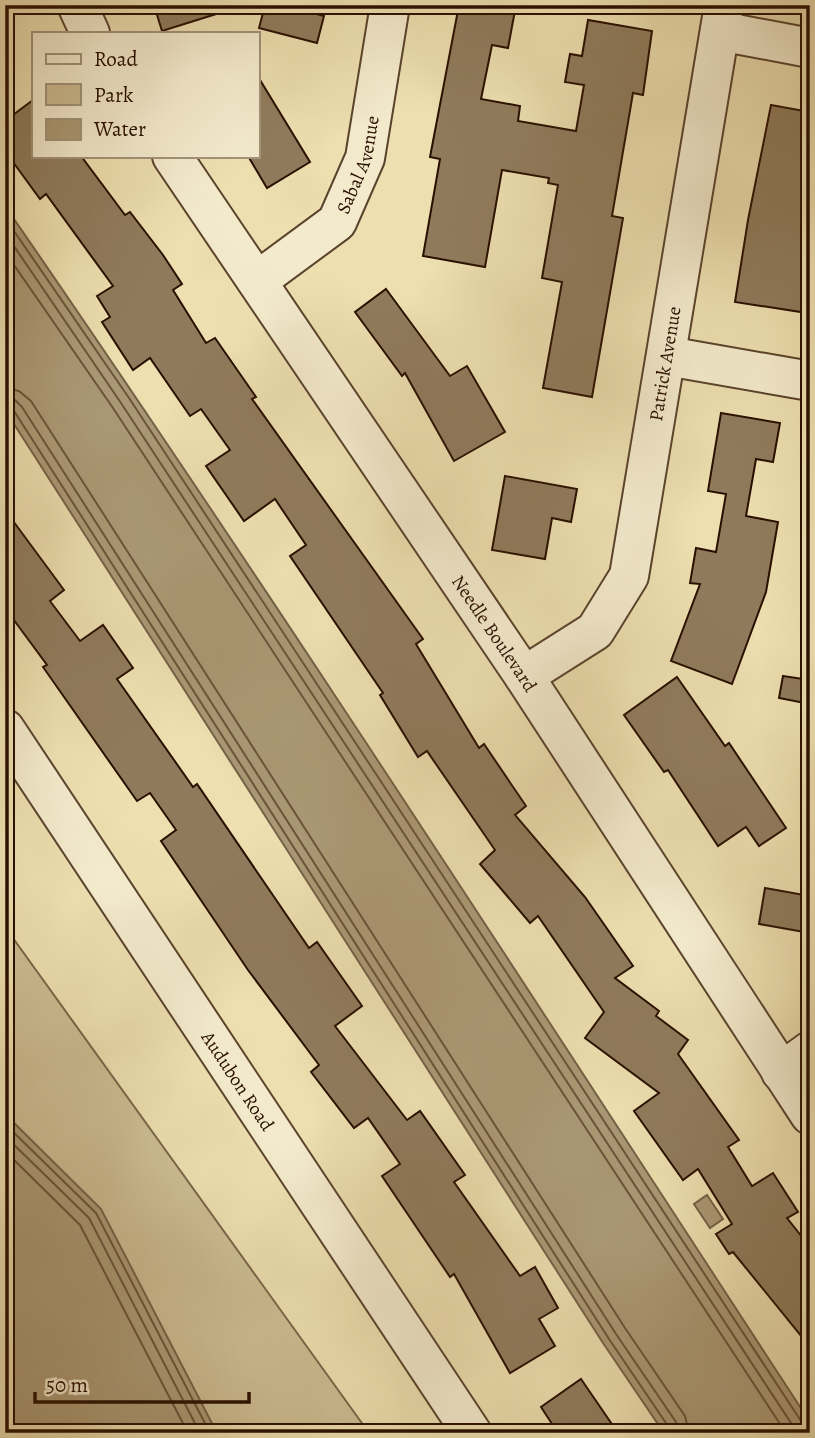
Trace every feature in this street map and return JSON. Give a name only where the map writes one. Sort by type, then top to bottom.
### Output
[{"type":"street","points":[[77,5],[90,32]]},
{"type":"street","name":"Sabal Avenue","points":[[257,281],[337,222],[365,158],[390,5]]},
{"type":"street","points":[[722,18],[810,48]]},
{"type":"street","name":"Patrick Avenue","points":[[524,676],[595,631],[629,576],[722,18]]},
{"type":"street","name":"Needle Boulevard","points":[[173,158],[524,676],[796,1061],[810,1115]]},
{"type":"street","points":[[667,356],[810,381]]},
{"type":"street","name":"Audubon Road","points":[[5,729],[472,1433]]},
{"type":"green space","points":[[5,927],[369,1433],[5,1433]]},
{"type":"water","points":[[5,206],[411,811],[810,1422],[810,1433],[664,1433],[603,1343],[5,410]]},
{"type":"water","points":[[5,1114],[101,1209],[217,1433],[5,1433]]},
{"type":"water","points":[[707,1195],[723,1219],[710,1228],[694,1204]]},
{"type":"building","points":[[154,5],[228,5],[229,10],[162,31]]},
{"type":"building","points":[[265,5],[307,5],[306,11],[324,16],[317,43],[259,28]]},
{"type":"building","points":[[459,5],[516,5],[508,48],[492,45],[481,99],[520,106],[518,121],[576,131],[584,85],[565,82],[570,54],[582,56],[588,20],[652,31],[643,95],[633,93],[612,216],[623,218],[592,397],[543,388],[562,282],[542,278],[558,185],[548,183],[549,178],[502,170],[485,267],[423,256],[440,159],[430,157]]},
{"type":"building","points":[[259,78],[310,162],[267,188],[249,158],[259,158]]},
{"type":"building","points":[[32,101],[32,158],[82,158],[125,215],[130,212],[163,255],[182,284],[173,290],[206,343],[215,338],[256,397],[252,399],[423,639],[416,644],[479,748],[484,744],[526,806],[515,815],[585,897],[633,966],[615,978],[659,1011],[656,1016],[688,1040],[678,1054],[739,1140],[728,1147],[752,1186],[773,1173],[798,1212],[787,1218],[810,1247],[810,1347],[733,1252],[729,1254],[716,1234],[732,1224],[698,1169],[683,1180],[634,1111],[659,1093],[585,1038],[604,1012],[538,916],[530,923],[480,864],[495,850],[427,751],[418,757],[380,695],[383,693],[290,556],[306,545],[275,499],[244,521],[206,466],[230,450],[201,409],[190,416],[150,358],[133,370],[102,322],[110,317],[97,296],[113,286],[46,194],[40,199],[5,151],[5,121]]},
{"type":"building","points":[[771,105],[810,112],[810,252],[801,312],[735,302]]},
{"type":"building","points":[[386,289],[450,376],[467,366],[505,432],[454,461],[405,373],[402,376],[355,312]]},
{"type":"building","points":[[721,413],[780,423],[773,462],[756,459],[746,516],[778,522],[766,592],[732,684],[671,661],[700,584],[690,583],[696,548],[716,552],[726,494],[708,491]]},
{"type":"building","points":[[505,476],[577,489],[571,522],[552,518],[545,559],[492,550]]},
{"type":"building","points":[[5,510],[64,590],[50,601],[80,641],[103,625],[133,668],[117,679],[193,787],[197,784],[309,948],[317,942],[362,1006],[335,1026],[407,1120],[420,1111],[465,1175],[454,1182],[520,1276],[535,1267],[558,1308],[539,1319],[555,1346],[510,1373],[454,1274],[450,1277],[382,1176],[400,1164],[368,1118],[354,1128],[311,1072],[319,1065],[248,970],[161,841],[176,830],[150,793],[137,801],[43,667],[47,665],[5,608]]},
{"type":"building","points":[[783,676],[810,680],[810,704],[779,698]]},
{"type":"building","points":[[677,677],[725,746],[729,743],[786,828],[759,846],[746,827],[718,846],[668,770],[664,772],[624,715]]},
{"type":"building","points":[[765,888],[810,896],[810,933],[759,924]]},
{"type":"building","points":[[581,1379],[618,1433],[558,1433],[541,1407]]}]
